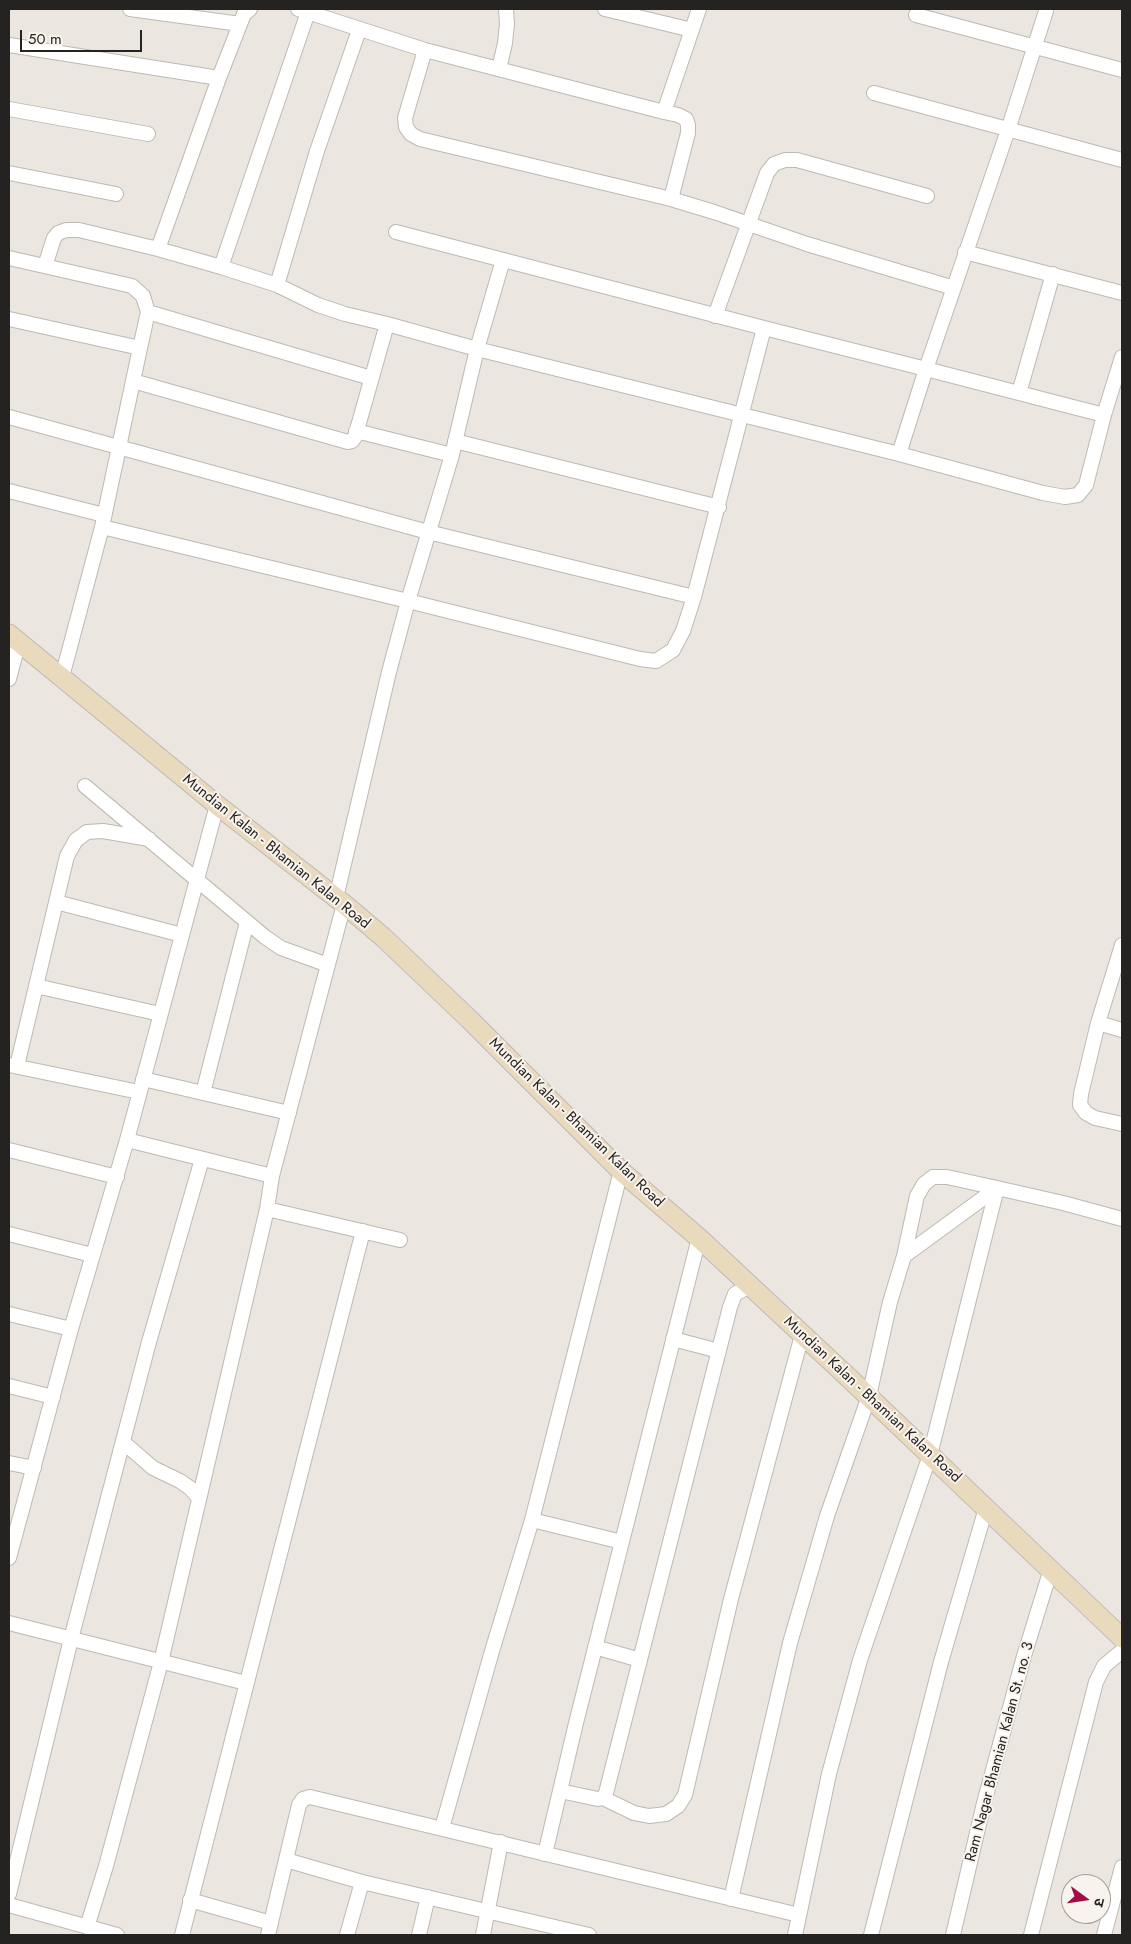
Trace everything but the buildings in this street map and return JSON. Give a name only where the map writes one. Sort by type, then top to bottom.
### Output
[{"type":"street","points":[[130,9],[240,24]]},
{"type":"street","points":[[158,249],[219,78],[244,14],[250,9]]},
{"type":"street","points":[[499,69],[505,44],[506,9]]},
{"type":"street","points":[[605,9],[692,30]]},
{"type":"street","points":[[664,112],[698,9]]},
{"type":"street","points":[[221,267],[303,10],[359,30],[425,50],[678,115],[686,120],[688,133],[671,199]]},
{"type":"street","points":[[899,454],[1046,11]]},
{"type":"street","points":[[916,16],[1122,70]]},
{"type":"street","points":[[277,285],[317,151],[359,30]]},
{"type":"street","points":[[9,45],[219,78]]},
{"type":"street","points":[[425,50],[405,118],[406,127],[411,134],[429,141],[671,199],[954,288]]},
{"type":"street","points":[[874,93],[1122,160]]},
{"type":"street","points":[[9,109],[148,134]]},
{"type":"street","points":[[715,316],[767,173],[774,164],[785,160],[797,160],[927,196]]},
{"type":"street","points":[[9,173],[116,194]]},
{"type":"street","points":[[45,266],[54,238],[58,232],[79,230],[158,249],[221,267],[277,285],[318,305],[345,314],[477,350],[1065,497],[1078,495],[1086,485],[1104,415],[1122,357]]},
{"type":"street","points":[[396,232],[1104,415]]},
{"type":"street","points":[[965,252],[1122,293]]},
{"type":"street","points":[[9,258],[132,286],[143,296],[148,312],[103,521],[62,677]]},
{"type":"street","points":[[87,1927],[106,1866],[161,1662],[267,1210],[272,1176],[328,965],[389,672],[428,532],[452,455],[477,350],[503,260]]},
{"type":"street","points":[[1018,393],[1053,274]]},
{"type":"street","points":[[148,312],[371,378]]},
{"type":"street","points":[[9,319],[140,348]]},
{"type":"street","points":[[133,380],[348,442],[352,441],[356,431],[387,324]]},
{"type":"street","points":[[9,491],[103,521],[408,601],[640,659],[656,661],[673,650],[683,631],[719,507],[764,328]]},
{"type":"street","points":[[9,417],[428,532],[694,597]]},
{"type":"street","points":[[356,431],[452,455]]},
{"type":"street","points":[[455,441],[719,507]]},
{"type":"street","points":[[9,679],[14,637]]},
{"type":"street","name":"Mundian Kalan - Bhamian Kalan Road","points":[[14,637],[217,805],[340,901],[384,938],[469,1019],[621,1171],[699,1238],[869,1396],[1122,1638]]},
{"type":"street","points":[[85,786],[247,922],[281,948],[328,965]]},
{"type":"street","points":[[10,1553],[92,1255],[117,1177],[217,805]]},
{"type":"street","points":[[139,1092],[13,1066],[36,986],[68,856],[76,840],[87,832],[102,831],[149,839]]},
{"type":"street","points":[[56,902],[182,935]]},
{"type":"street","points":[[203,1093],[247,922]]},
{"type":"street","points":[[1122,946],[1098,1023],[1080,1105],[1086,1113],[1095,1118],[1122,1124]]},
{"type":"street","points":[[36,986],[160,1014]]},
{"type":"street","points":[[1098,1023],[1122,1030]]},
{"type":"street","points":[[143,1078],[289,1113]]},
{"type":"street","points":[[127,1140],[272,1176]]},
{"type":"street","points":[[9,1150],[117,1177]]},
{"type":"street","points":[[9,1894],[71,1639],[170,1266],[202,1159]]},
{"type":"street","points":[[442,1828],[489,1660],[532,1520],[621,1171]]},
{"type":"street","points":[[731,1899],[790,1643],[827,1516],[869,1396],[890,1302],[904,1256],[917,1196],[924,1184],[933,1177],[947,1177],[1064,1203],[1122,1219]]},
{"type":"street","points":[[904,1256],[997,1188]]},
{"type":"street","points":[[795,1935],[830,1774],[860,1660],[930,1455],[997,1188]]},
{"type":"street","points":[[267,1210],[400,1240]]},
{"type":"street","points":[[182,1935],[363,1231]]},
{"type":"street","points":[[9,1234],[92,1255]]},
{"type":"street","points":[[545,1854],[595,1647],[699,1238]]},
{"type":"street","points":[[604,1798],[730,1307],[735,1294],[750,1286]]},
{"type":"street","points":[[9,1314],[71,1329]]},
{"type":"street","points":[[560,1791],[598,1799],[604,1798],[634,1813],[649,1816],[666,1814],[678,1806],[685,1795],[731,1599],[802,1335]]},
{"type":"street","points":[[673,1339],[719,1352]]},
{"type":"street","points":[[9,1386],[52,1397]]},
{"type":"street","points":[[123,1442],[153,1468],[180,1481],[199,1498]]},
{"type":"street","points":[[9,1463],[34,1468]]},
{"type":"street","points":[[871,1935],[940,1662],[986,1508]]},
{"type":"street","points":[[532,1520],[622,1542]]},
{"type":"street","name":"Ram Nagar Bhamian Kalan St. no. 3","points":[[953,1935],[984,1803],[1024,1656],[1051,1570]]},
{"type":"street","points":[[9,1623],[246,1683]]},
{"type":"street","points":[[595,1647],[640,1660]]},
{"type":"street","points":[[1032,1935],[1096,1682],[1104,1666],[1122,1651]]},
{"type":"street","points":[[190,1900],[270,1929],[299,1805],[303,1798],[310,1797],[799,1915]]},
{"type":"street","points":[[483,1935],[502,1842]]},
{"type":"street","points":[[286,1860],[362,1882],[589,1935]]},
{"type":"street","points":[[1104,1935],[1122,1867]]},
{"type":"street","points":[[347,1935],[362,1882]]},
{"type":"street","points":[[419,1935],[428,1897]]},
{"type":"street","points":[[9,1905],[117,1935]]}]
